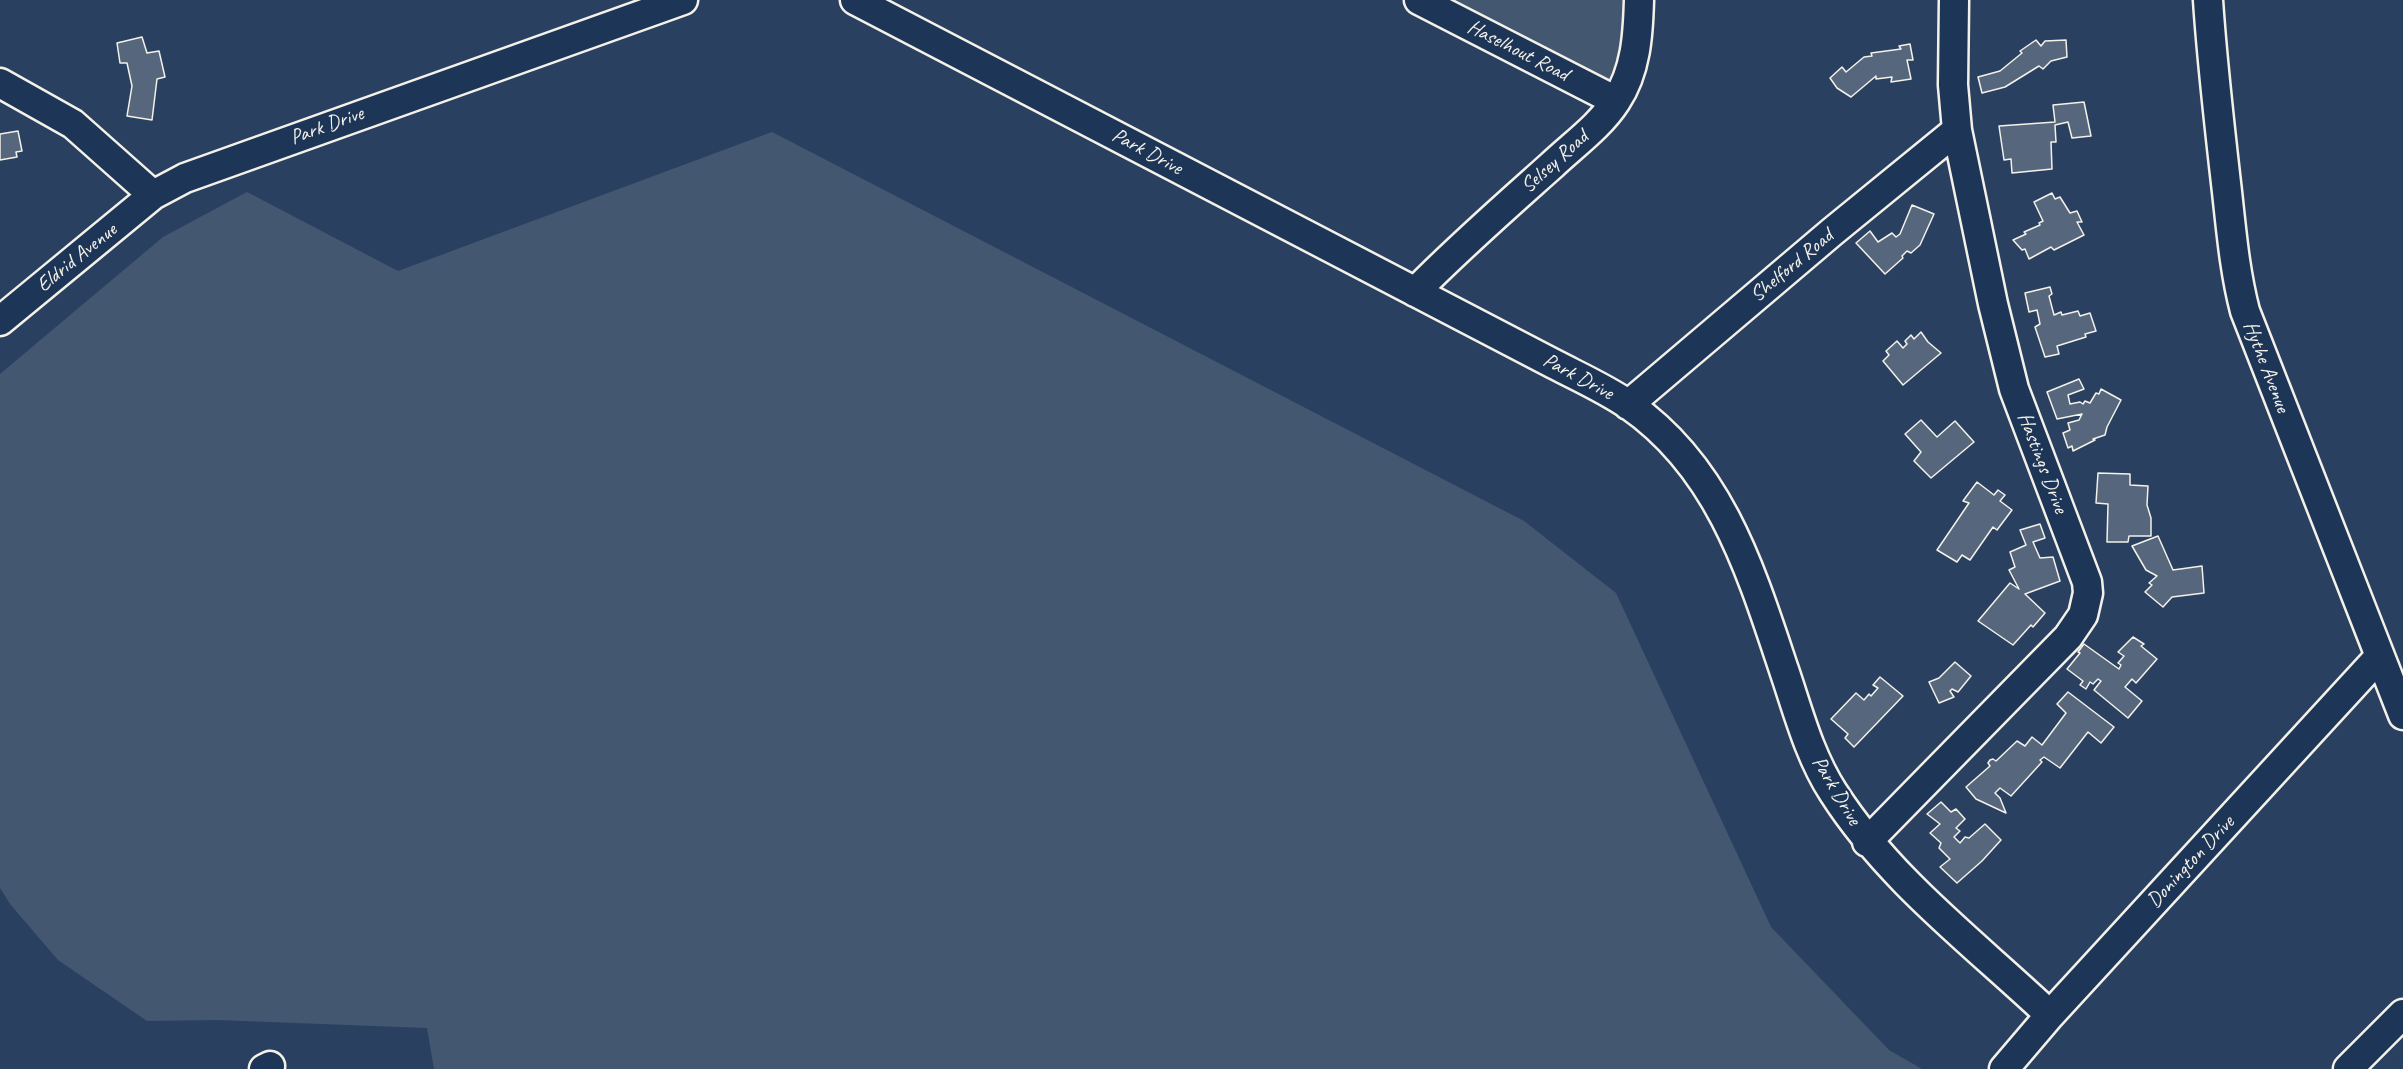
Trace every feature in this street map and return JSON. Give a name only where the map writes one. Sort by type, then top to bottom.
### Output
[{"type":"street","name":"Park Drive","points":[[153,195],[203,171],[683,0]]},
{"type":"street","name":"Park Drive","points":[[855,0],[1629,405],[1653,425],[1689,463],[1721,508],[1741,548],[1813,756],[1833,792],[1867,842],[1908,884],[2050,1015]]},
{"type":"street","name":"Haselhout Road","points":[[1419,0],[1616,101]]},
{"type":"street","name":"Selsey Road","points":[[1415,292],[1455,251],[1594,126],[1616,101],[1634,57],[1639,0]]},
{"type":"street","name":"Hastings Drive","points":[[1867,842],[2068,637],[2083,615],[2088,593],[2078,558],[2014,389],[1991,295],[1957,130],[1953,86],[1954,0]]},
{"type":"street","name":"Hythe Avenue","points":[[2208,0],[2212,57],[2238,284],[2259,351],[2403,715]]},
{"type":"street","points":[[0,83],[73,124],[153,195]]},
{"type":"street","name":"Shelford Road","points":[[1629,405],[1832,232],[1957,130]]},
{"type":"street","name":"Eldrid Avenue","points":[[0,321],[153,195]]},
{"type":"street","name":"Donington Drive","points":[[2004,1069],[2050,1015],[2380,656]]},
{"type":"street","points":[[2348,1069],[2403,1014]]},
{"type":"shaded area","points":[[1438,0],[1637,0],[1614,81],[1601,82]]},
{"type":"shaded area","points":[[772,132],[1524,521],[1616,593],[1771,927],[1889,1050],[1922,1069],[434,1069],[427,1028],[217,1020],[147,1021],[58,960],[10,904],[0,888],[0,374],[163,237],[247,192],[398,271]]},
{"type":"building","points":[[142,37],[147,53],[159,51],[165,77],[157,79],[152,120],[127,116],[132,86],[127,63],[120,63],[117,43]]},
{"type":"building","points":[[2036,40],[2041,46],[2045,41],[2066,40],[2067,57],[2051,61],[2043,69],[2039,66],[2005,87],[1982,93],[1978,77],[2000,71],[2022,53],[2020,51]]},
{"type":"building","points":[[1910,44],[1913,60],[1907,60],[1911,79],[1891,82],[1892,77],[1876,79],[1876,76],[1851,97],[1837,88],[1830,78],[1842,67],[1846,72],[1864,57],[1872,56],[1871,53],[1901,49],[1899,46]]},
{"type":"building","points":[[2084,102],[2091,136],[2072,138],[2068,122],[2055,125],[2056,142],[2051,142],[2052,169],[2012,173],[2011,159],[2004,160],[1999,126],[2055,122],[2053,105]]},
{"type":"building","points":[[18,131],[22,151],[16,152],[17,157],[0,160],[0,134]]},
{"type":"building","points":[[2052,193],[2055,199],[2060,197],[2070,213],[2077,211],[2082,222],[2077,222],[2084,235],[2054,250],[2051,247],[2029,259],[2025,249],[2022,250],[2013,240],[2040,225],[2039,223],[2043,221],[2034,202]]},
{"type":"building","points":[[1912,205],[1934,214],[1920,245],[1911,253],[1907,251],[1902,256],[1903,258],[1885,274],[1856,243],[1870,231],[1878,242],[1892,233],[1896,237],[1900,234]]},
{"type":"building","points":[[2050,287],[2052,294],[2049,296],[2054,315],[2061,312],[2062,315],[2078,311],[2080,316],[2090,313],[2096,331],[2085,334],[2086,337],[2057,346],[2059,354],[2045,357],[2035,327],[2040,324],[2037,310],[2029,312],[2025,293]]},
{"type":"building","points":[[1921,332],[1928,342],[1941,353],[1903,385],[1883,361],[1889,355],[1886,351],[1897,341],[1903,348],[1907,344],[1905,341],[1911,335],[1914,339]]},
{"type":"building","points":[[2079,379],[2084,389],[2068,395],[2070,404],[2080,402],[2083,404],[2085,401],[2090,403],[2101,389],[2121,400],[2105,435],[2073,451],[2072,446],[2068,448],[2063,433],[2070,430],[2068,423],[2079,420],[2082,414],[2057,419],[2047,392]]},
{"type":"building","points":[[1921,420],[1937,437],[1955,421],[1974,442],[1931,478],[1914,461],[1921,452],[1905,434]]},
{"type":"building","points":[[2098,473],[2130,474],[2130,485],[2148,486],[2147,505],[2151,518],[2151,536],[2129,536],[2128,542],[2107,542],[2108,504],[2096,503]]},
{"type":"building","points":[[1977,482],[1994,495],[1998,490],[2005,495],[2000,501],[2012,510],[1997,530],[1993,527],[1970,560],[1962,555],[1957,562],[1937,550],[1969,503],[1963,501]]},
{"type":"building","points":[[2040,524],[2045,538],[2033,542],[2040,558],[2053,557],[2060,581],[2025,594],[2045,613],[2013,645],[1978,621],[2010,583],[2019,589],[2009,570],[2015,567],[2010,552],[2026,545],[2020,530]]},
{"type":"building","points":[[2158,536],[2173,570],[2202,566],[2204,593],[2172,597],[2163,607],[2145,592],[2152,585],[2149,583],[2157,576],[2146,570],[2132,546]]},
{"type":"building","points":[[2133,637],[2144,644],[2141,646],[2157,659],[2136,683],[2132,679],[2125,687],[2142,701],[2128,718],[2094,690],[2101,681],[2098,679],[2093,684],[2090,682],[2086,689],[2080,685],[2083,681],[2067,669],[2084,644],[2119,669],[2121,665],[2118,663],[2124,656],[2118,652]]},
{"type":"building","points":[[1955,662],[1971,676],[1958,692],[1952,689],[1950,691],[1954,697],[1939,703],[1929,682],[1939,678]]},
{"type":"building","points":[[1880,677],[1903,696],[1854,747],[1845,738],[1848,734],[1831,719],[1856,693],[1864,700],[1869,694],[1871,696],[1878,688],[1873,685]]},
{"type":"building","points":[[2068,692],[2114,727],[2101,743],[2088,732],[2060,768],[2044,757],[2011,796],[2000,788],[1995,793],[2000,798],[2006,813],[1976,799],[1966,787],[1990,766],[1988,763],[1990,760],[1996,761],[2017,741],[2025,746],[2032,737],[2042,745],[2066,713],[2057,704]]},
{"type":"building","points":[[1941,802],[1951,812],[1956,809],[1965,819],[1956,828],[1960,831],[1954,837],[1960,843],[1985,824],[2001,840],[1957,883],[1940,867],[1950,859],[1939,848],[1941,843],[1930,833],[1940,824],[1927,814]]}]
